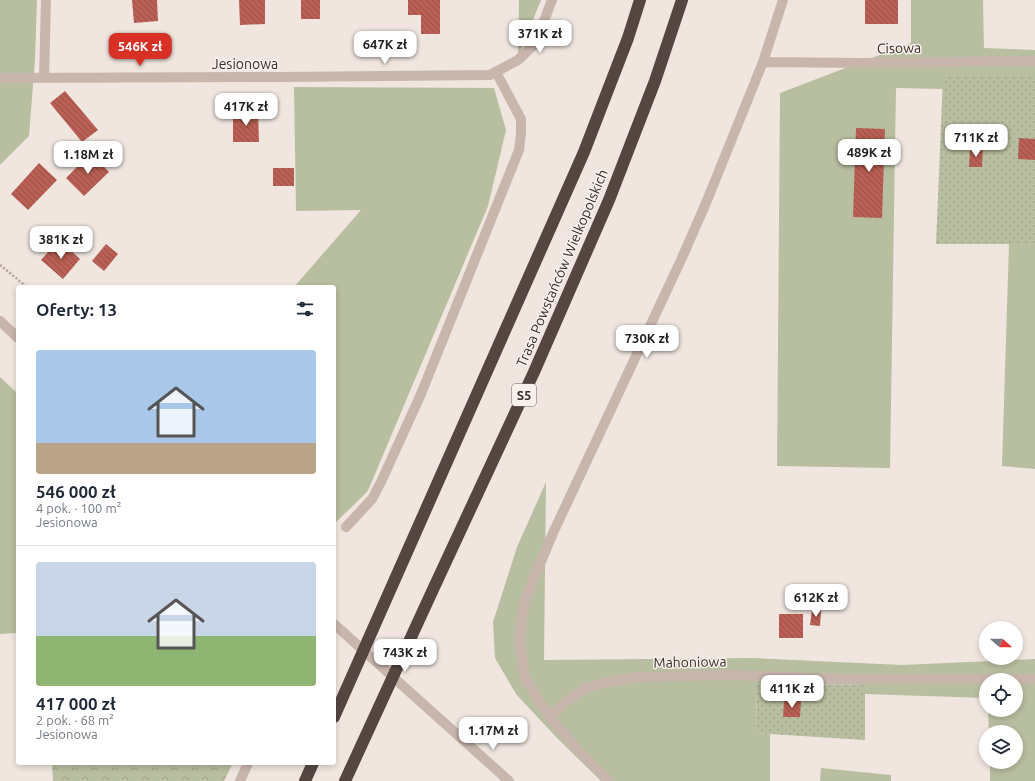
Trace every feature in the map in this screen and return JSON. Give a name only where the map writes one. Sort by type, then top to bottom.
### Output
[{"type":"highway","name":"Trasa Powstańców Wielkopolskich","points":[[336,712],[584,152],[628,38],[640,0]]},
{"type":"highway","name":"Trasa Powstańców Wielkopolskich","points":[[345,781],[534,372],[609,200],[655,81],[682,0]]},
{"type":"highway","points":[[305,781],[312,765]]},
{"type":"street","points":[[44,78],[46,0]]},
{"type":"street","points":[[346,527],[372,499],[384,475],[421,394],[519,150],[522,118],[493,73],[518,60],[535,44],[552,0]]},
{"type":"street","points":[[609,781],[580,752],[549,717],[525,677],[519,640],[525,600],[553,533],[681,260],[706,203],[763,62],[783,0]]},
{"type":"street","name":"Cisowa","points":[[763,62],[862,63],[1035,61]]},
{"type":"street","name":"Jesionowa","points":[[0,78],[272,77],[493,73]]},
{"type":"street","points":[[0,322],[16,336]]},
{"type":"street","points":[[336,626],[509,781]]},
{"type":"street","name":"Mahoniowa","points":[[549,717],[568,700],[586,688],[612,681],[638,677],[731,675],[846,679],[1035,679]]},
{"type":"street","points":[[240,781],[247,765]]},
{"type":"path","points":[[0,265],[25,285]]},
{"type":"green space","points":[[0,0],[37,0],[35,60],[29,136],[0,165]]},
{"type":"green space","points":[[519,0],[541,0],[518,60]]},
{"type":"green space","points":[[911,0],[983,0],[984,48],[1035,50],[1035,77],[944,77],[943,89],[896,88],[890,468],[777,466],[780,93],[911,43]]},
{"type":"green space","points":[[943,77],[1035,77],[1035,244],[936,244]]},
{"type":"green space","points":[[294,87],[494,88],[506,130],[488,206],[370,486],[367,492],[336,522],[336,285],[296,285],[361,210],[296,211]]},
{"type":"green space","points":[[1009,244],[1035,244],[1035,469],[1002,466]]},
{"type":"green space","points":[[0,377],[16,392],[16,633],[0,634]]},
{"type":"green space","points":[[546,482],[544,660],[752,658],[902,665],[979,662],[979,665],[1023,665],[1023,660],[1035,659],[1035,781],[990,781],[990,769],[1023,769],[1023,725],[989,725],[988,717],[1023,717],[1023,673],[979,673],[979,698],[864,694],[865,685],[757,683],[756,733],[770,734],[770,781],[601,781],[557,738],[516,694],[495,658],[493,622],[517,547]]},
{"type":"green space","points":[[757,683],[865,685],[865,740],[756,733]]},
{"type":"green space","points":[[52,765],[232,765],[224,781],[53,781]]},
{"type":"green space","points":[[821,768],[891,775],[891,781],[820,781]]},
{"type":"building","points":[[132,0],[157,0],[158,21],[134,23]]},
{"type":"building","points":[[239,0],[265,0],[265,24],[240,25]]},
{"type":"building","points":[[301,0],[320,0],[320,19],[301,19]]},
{"type":"building","points":[[408,0],[440,0],[440,34],[421,34],[421,15],[408,15]]},
{"type":"building","points":[[865,0],[898,0],[898,24],[865,24]]},
{"type":"building","points":[[65,91],[98,130],[82,142],[50,103]]},
{"type":"building","points":[[258,111],[259,142],[233,142],[233,112]]},
{"type":"building","points":[[856,128],[885,129],[882,218],[853,217]]},
{"type":"building","points":[[1019,138],[1035,139],[1035,160],[1018,159]]},
{"type":"building","points":[[970,148],[983,149],[982,167],[969,167]]},
{"type":"building","points":[[91,153],[109,172],[84,196],[66,178]]},
{"type":"building","points":[[39,163],[57,180],[28,210],[11,194]]},
{"type":"building","points":[[273,168],[294,168],[294,186],[273,186]]},
{"type":"building","points":[[59,240],[80,259],[63,279],[41,260]]},
{"type":"building","points":[[106,244],[118,254],[104,271],[92,261]]},
{"type":"building","points":[[812,610],[821,610],[820,626],[810,625]]},
{"type":"building","points":[[779,614],[803,614],[803,638],[779,638]]},
{"type":"building","points":[[784,701],[801,701],[800,717],[783,717]]}]
